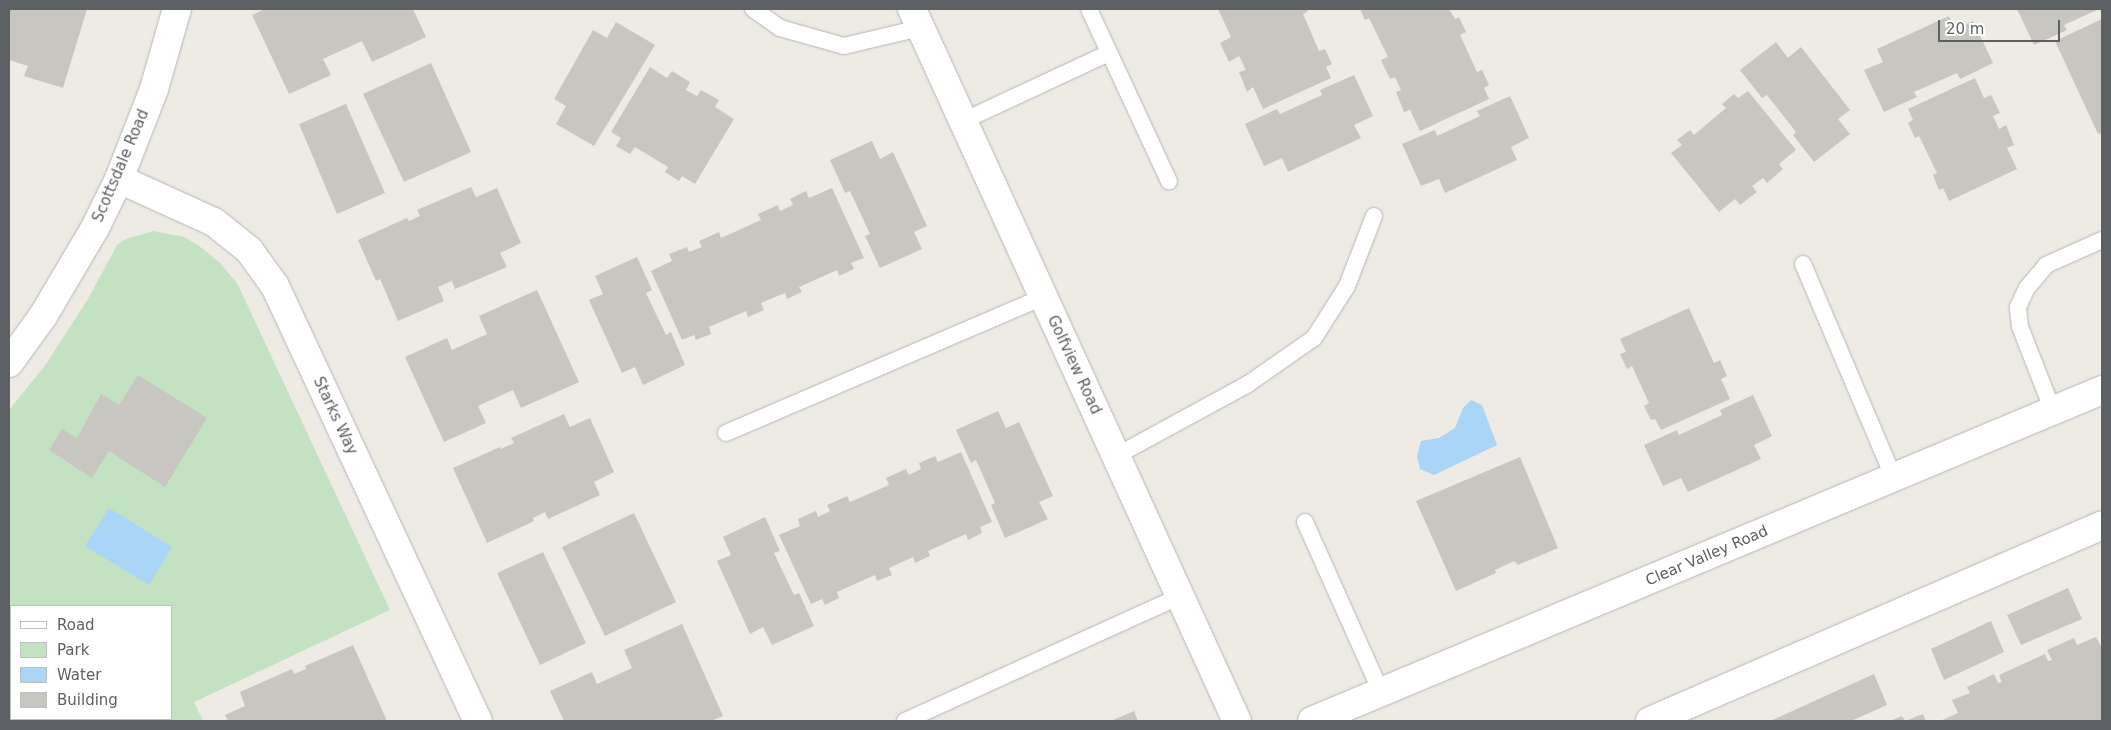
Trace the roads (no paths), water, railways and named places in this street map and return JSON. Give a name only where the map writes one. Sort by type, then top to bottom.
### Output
[{"type":"street","name":"Scottsdale Road","points":[[9,363],[48,308],[95,228],[119,179],[154,89],[177,9]]},
{"type":"street","name":"Golfview Road","points":[[916,18],[1237,721]]},
{"type":"street","name":"Starks Way","points":[[119,179],[214,222],[249,250],[275,286],[478,721]]},
{"type":"street","name":"Clear Valley Road","points":[[1312,721],[2102,390]]},
{"type":"street","points":[[1650,721],[2102,524]]},
{"type":"lane","points":[[753,9],[780,28],[844,46],[916,18]]},
{"type":"lane","points":[[1089,9],[1169,180]]},
{"type":"lane","points":[[963,121],[1109,53]]},
{"type":"lane","points":[[1116,456],[1248,384],[1314,338],[1347,286],[1374,216]]},
{"type":"lane","points":[[2053,411],[2020,327],[2018,307],[2027,288],[2046,265],[2102,240]]},
{"type":"lane","points":[[1803,264],[1894,478]]},
{"type":"lane","points":[[726,433],[1043,297]]},
{"type":"lane","points":[[1305,522],[1381,692]]},
{"type":"lane","points":[[905,721],[1180,596]]},
{"type":"water","points":[[1471,400],[1482,405],[1497,445],[1434,475],[1420,469],[1417,456],[1421,441],[1439,438],[1455,428],[1463,408]]},
{"type":"water","points":[[109,508],[172,547],[149,585],[85,546]]}]
